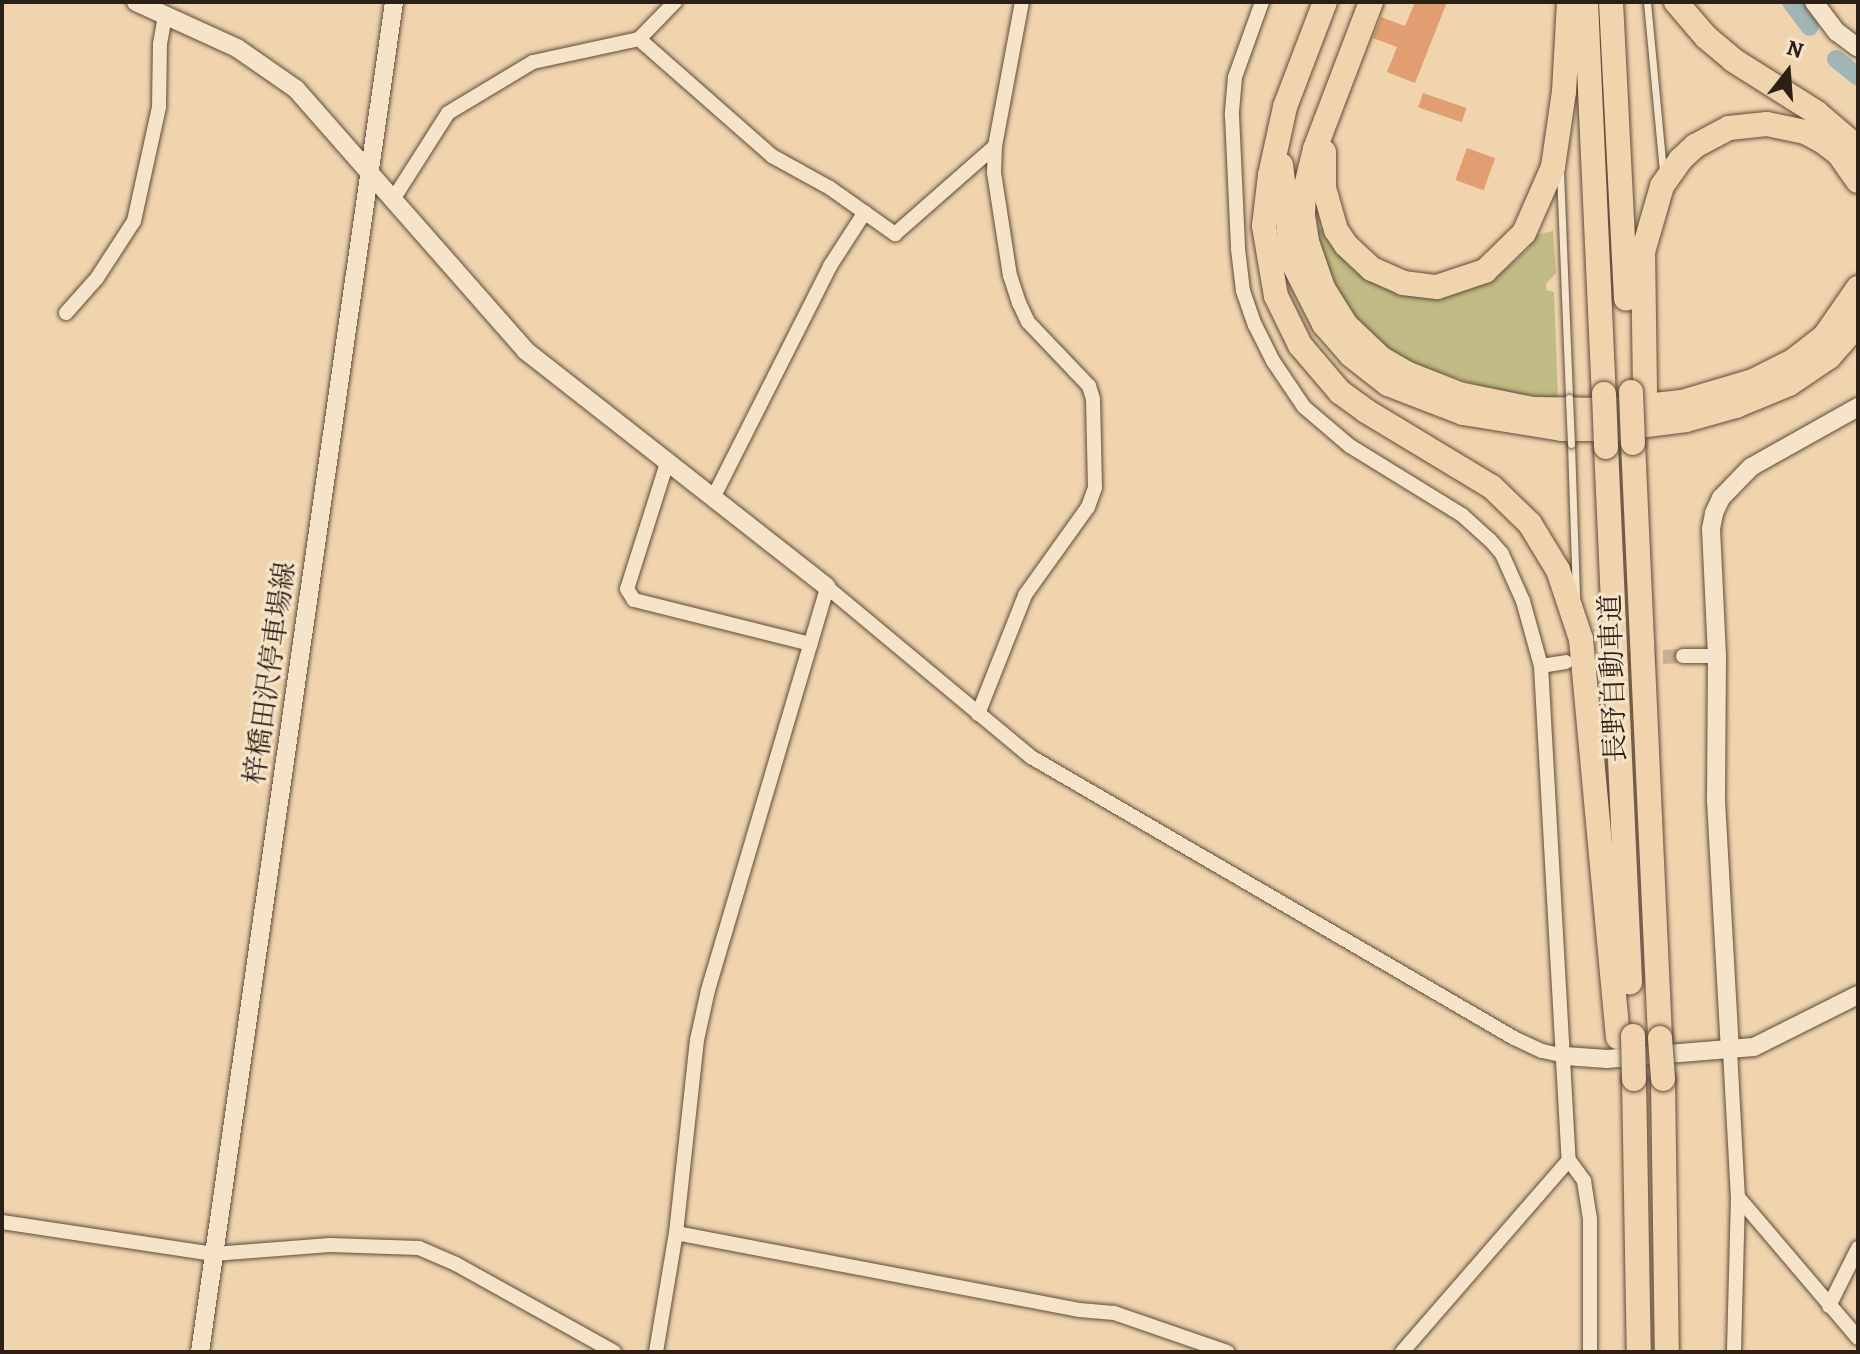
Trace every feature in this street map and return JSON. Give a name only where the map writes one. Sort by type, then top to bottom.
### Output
[{"type":"highway","points":[[1325,2],[1285,107],[1270,175],[1264,226],[1269,268],[1285,319],[1300,345],[1340,392],[1393,428],[1471,472],[1512,504],[1546,547],[1574,612],[1588,698],[1625,1037]]},
{"type":"highway","points":[[1371,2],[1335,95],[1304,194],[1305,229],[1313,265],[1333,307],[1362,342],[1382,359],[1431,384],[1494,402],[1559,411],[1609,410],[1693,399],[1753,381],[1793,361],[1824,337],[1858,288]]},
{"type":"highway","points":[[1335,95],[1323,163],[1328,210],[1336,230],[1358,258],[1372,269],[1403,283],[1454,284],[1499,261],[1534,216],[1558,146],[1569,2]]},
{"type":"highway","name":"長野自動車道","points":[[1586,2],[1606,447],[1625,1037],[1638,1210],[1639,1352]]},
{"type":"highway","name":"長野自動車道","points":[[1611,2],[1638,392],[1642,650],[1663,1079],[1667,1352]]},
{"type":"highway","points":[[1676,2],[1706,37],[1733,60],[1817,113],[1858,148]]},
{"type":"highway","points":[[1285,107],[1281,171],[1285,224],[1293,263],[1307,298],[1336,341],[1368,371],[1425,401],[1513,423],[1562,429],[1615,429],[1672,423],[1736,406],[1789,384],[1829,357],[1858,324]]},
{"type":"highway","points":[[1638,392],[1643,252],[1662,186],[1680,160],[1712,135],[1729,128],[1767,124],[1805,132],[1822,141],[1839,154],[1858,181]]},
{"type":"street","points":[[136,2],[237,48],[296,89],[526,351],[827,587],[1031,757],[1514,1038],[1542,1051],[1607,1059],[1730,1051],[1754,1047],[1858,995]]},
{"type":"street","name":"梓橋田沢停車場線","points":[[200,1352],[394,2]]},
{"type":"street","points":[[392,201],[448,113],[533,62],[639,39],[675,2]]},
{"type":"street","points":[[978,714],[1025,595],[1088,507],[1096,479],[1093,399],[1089,386],[1028,322],[1010,276],[994,173],[995,146],[1022,2]]},
{"type":"street","points":[[1262,2],[1235,77],[1232,115],[1238,249],[1243,291],[1255,325],[1273,361],[1304,407],[1350,446],[1462,515],[1502,554],[1523,601],[1541,666],[1569,1160],[1584,1181],[1590,1219],[1590,1352]]},
{"type":"street","points":[[1814,2],[1837,32],[1858,48]]},
{"type":"street","points":[[66,313],[97,278],[134,221],[159,107],[160,44],[165,15]]},
{"type":"street","points":[[639,39],[772,156],[865,212],[895,234],[995,146]]},
{"type":"street","points":[[713,498],[830,266],[865,212]]},
{"type":"street","points":[[1734,1352],[1738,1197],[1716,799],[1717,656],[1711,529],[1721,498],[1751,467],[1858,407]]},
{"type":"street","points":[[667,463],[627,589],[634,600],[811,644]]},
{"type":"street","points":[[656,1352],[676,1233],[697,1040],[708,990],[827,587]]},
{"type":"street","points":[[1683,656],[1717,656]]},
{"type":"street","points":[[1541,666],[1566,662]]},
{"type":"street","points":[[1402,1352],[1569,1160]]},
{"type":"street","points":[[1738,1197],[1858,1338]]},
{"type":"street","points":[[2,1222],[214,1254],[330,1245],[419,1248],[456,1264],[614,1352]]},
{"type":"street","points":[[676,1233],[1079,1310],[1114,1313],[1220,1351]]},
{"type":"street","points":[[1829,1306],[1858,1248]]},
{"type":"lane","points":[[1647,2],[1663,155],[1662,186]]},
{"type":"lane","points":[[1558,146],[1578,586],[1574,612]]},
{"type":"shaded area","points":[[1325,228],[1355,270],[1383,284],[1440,294],[1466,290],[1504,270],[1529,248],[1535,235],[1553,231],[1556,273],[1546,284],[1547,290],[1554,292],[1558,398],[1500,392],[1399,360],[1346,309],[1326,278],[1312,231]]},
{"type":"building","points":[[1415,2],[1447,2],[1415,83],[1387,72],[1397,47],[1373,38],[1381,17],[1405,26]]},
{"type":"building","points":[[1423,93],[1466,108],[1462,122],[1418,107]]},
{"type":"building","points":[[1467,148],[1495,158],[1484,190],[1455,180]]},
{"type":"waterway","points":[[1791,2],[1810,27]]},
{"type":"waterway","points":[[1836,59],[1858,77]]},
{"type":"tunnel","points":[[1579,661],[1683,656]]}]
